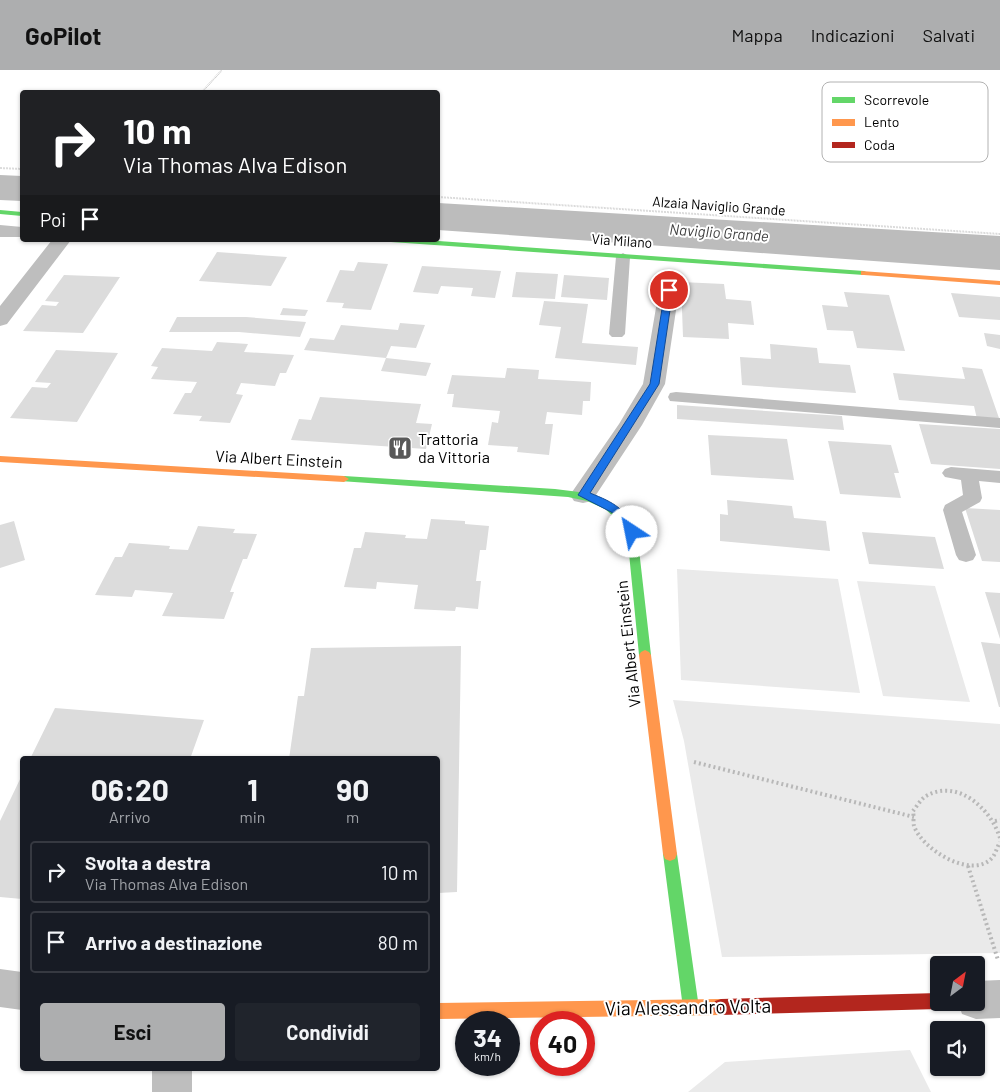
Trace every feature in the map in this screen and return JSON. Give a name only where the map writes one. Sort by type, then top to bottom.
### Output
[{"type":"street","points":[[0,212],[20,214]]},
{"type":"street","points":[[0,231],[20,232]]},
{"type":"street","points":[[0,320],[60,242]]},
{"type":"street","name":"Via Milano","points":[[420,242],[1000,284]]},
{"type":"street","points":[[584,495],[630,426],[654,384],[669,290]]},
{"type":"street","name":"Via Albert Einstein","points":[[0,459],[584,495],[606,503],[616,510],[632,532],[656,752],[691,1008]]},
{"type":"street","points":[[0,988],[20,991]]},
{"type":"street","points":[[985,1000],[1000,999]]},
{"type":"street","name":"Via Alessandro Volta","points":[[440,1011],[691,1008],[930,1001]]},
{"type":"street","points":[[172,1071],[172,1092]]},
{"type":"lane","points":[[617,334],[623,256]]},
{"type":"lane","points":[[676,397],[1000,424]]},
{"type":"lane","points":[[966,555],[952,510],[973,498],[960,474],[1000,477]]},
{"type":"path","points":[[204,90],[222,70]]},
{"type":"path","points":[[0,168],[20,169]]},
{"type":"path","name":"Alzaia Naviglio Grande","points":[[440,197],[1000,234]]},
{"type":"path","points":[[656,752],[914,817]]},
{"type":"path","points":[[1000,838],[998,821],[977,802],[953,792],[930,793],[921,799],[916,807],[914,817],[915,828],[930,849],[942,857],[968,866],[987,862],[994,856],[1000,842]]},
{"type":"path","points":[[968,866],[1000,965]]},
{"type":"shaded area","points":[[677,569],[838,579],[860,693],[681,680]]},
{"type":"shaded area","points":[[857,581],[935,586],[970,702],[883,696]]},
{"type":"shaded area","points":[[673,700],[1000,724],[1000,953],[722,957],[684,741]]},
{"type":"shaded area","points":[[910,1050],[931,1092],[688,1092],[725,1062]]},
{"type":"water","points":[[0,175],[20,176],[20,201],[0,200]]},
{"type":"water","name":"Naviglio Grande","points":[[440,203],[1000,236],[1000,270],[440,230]]},
{"type":"building","points":[[217,252],[287,257],[271,286],[199,281]]},
{"type":"building","points":[[358,262],[388,264],[371,310],[342,308],[344,303],[326,302],[340,270],[354,271]]},
{"type":"building","points":[[422,266],[501,271],[495,298],[471,296],[473,288],[441,286],[438,294],[413,292]]},
{"type":"building","points":[[516,272],[558,274],[555,299],[512,297]]},
{"type":"building","points":[[64,275],[120,277],[83,333],[23,331],[42,305],[56,306],[59,302],[45,301]]},
{"type":"building","points":[[564,275],[609,278],[607,300],[561,297]]},
{"type":"building","points":[[681,282],[724,284],[726,299],[751,301],[754,325],[728,323],[729,339],[683,337]]},
{"type":"building","points":[[844,292],[889,295],[905,351],[857,348],[853,331],[827,330],[822,305],[848,307]]},
{"type":"building","points":[[951,293],[1000,297],[1000,320],[959,317]]},
{"type":"building","points":[[544,301],[588,304],[582,343],[638,347],[636,365],[555,358],[561,327],[539,325]]},
{"type":"building","points":[[283,308],[308,310],[305,316],[280,315]]},
{"type":"building","points":[[177,317],[246,317],[306,322],[300,337],[239,332],[169,332]]},
{"type":"building","points":[[400,323],[425,325],[416,348],[391,346],[386,358],[304,350],[310,338],[334,340],[341,325],[398,330]]},
{"type":"building","points":[[984,333],[1000,335],[1000,349],[987,346]]},
{"type":"building","points":[[217,342],[248,344],[244,352],[294,355],[286,373],[280,373],[275,386],[241,383],[236,394],[243,395],[230,423],[199,421],[202,416],[173,414],[185,393],[191,393],[197,382],[151,379],[158,367],[151,366],[162,348],[212,351]]},
{"type":"building","points":[[770,344],[817,348],[819,363],[850,365],[856,393],[742,385],[740,357],[771,359]]},
{"type":"building","points":[[56,350],[118,353],[77,422],[10,418],[32,387],[47,388],[51,383],[35,382]]},
{"type":"building","points":[[386,358],[431,363],[426,376],[381,371]]},
{"type":"building","points":[[962,367],[982,369],[1000,421],[977,419],[974,406],[899,400],[893,373],[965,379]]},
{"type":"building","points":[[507,368],[539,370],[538,379],[591,382],[590,401],[583,401],[582,415],[547,412],[545,424],[553,424],[549,455],[517,452],[518,447],[488,445],[492,422],[498,423],[500,411],[452,407],[454,394],[447,394],[452,375],[505,378]]},
{"type":"building","points":[[320,397],[421,404],[416,423],[432,424],[426,449],[291,440],[299,419],[311,420]]},
{"type":"building","points":[[677,405],[842,416],[844,430],[677,419]]},
{"type":"building","points":[[919,424],[1000,429],[1000,469],[931,464]]},
{"type":"building","points":[[708,435],[787,439],[794,480],[711,475]]},
{"type":"building","points":[[828,441],[891,445],[899,473],[894,473],[901,498],[840,494]]},
{"type":"building","points":[[727,500],[792,506],[794,518],[826,521],[830,551],[720,541],[720,514],[728,515]]},
{"type":"building","points":[[965,508],[1000,510],[1000,562],[982,561]]},
{"type":"building","points":[[431,519],[465,521],[465,524],[489,526],[486,550],[480,550],[476,581],[481,581],[478,609],[456,607],[455,611],[414,609],[418,585],[377,582],[376,589],[344,587],[354,548],[361,548],[365,532],[406,535],[405,538],[427,539]]},
{"type":"building","points":[[14,521],[25,560],[0,568],[0,525]]},
{"type":"building","points":[[198,526],[235,529],[233,533],[257,534],[247,559],[243,559],[230,592],[234,592],[224,619],[162,616],[173,593],[135,590],[132,597],[95,595],[115,557],[122,557],[129,543],[170,546],[169,549],[188,550]]},
{"type":"building","points":[[862,532],[935,537],[944,569],[869,564]]},
{"type":"building","points":[[985,592],[1000,593],[1000,639]]},
{"type":"building","points":[[981,642],[1000,644],[1000,707],[999,707]]},
{"type":"building","points":[[461,646],[457,892],[440,893],[440,756],[289,756],[298,696],[304,696],[311,648]]},
{"type":"building","points":[[55,708],[204,720],[191,756],[31,756]]},
{"type":"building","points":[[20,779],[20,899],[0,897],[0,821]]},
{"type":"traffic: fast","points":[[0,212],[20,214]]},
{"type":"traffic: fast","points":[[420,242],[864,273]]},
{"type":"traffic: fast","points":[[344,479],[555,492],[590,498],[600,502],[617,513],[632,532],[645,655]]},
{"type":"traffic: fast","points":[[670,854],[691,1008]]},
{"type":"traffic: slow","points":[[864,273],[1000,283]]},
{"type":"traffic: slow","points":[[0,459],[344,479]]},
{"type":"traffic: slow","points":[[645,655],[670,854]]},
{"type":"traffic: slow","points":[[440,1011],[721,1007]]},
{"type":"traffic: jam","points":[[721,1007],[930,1001]]},
{"type":"place","name":"Trattoria da Vittoria","points":[[400,448]]},
{"type":"route","points":[[632,532],[616,510],[606,503],[584,495],[630,426],[654,384],[669,290]]}]
